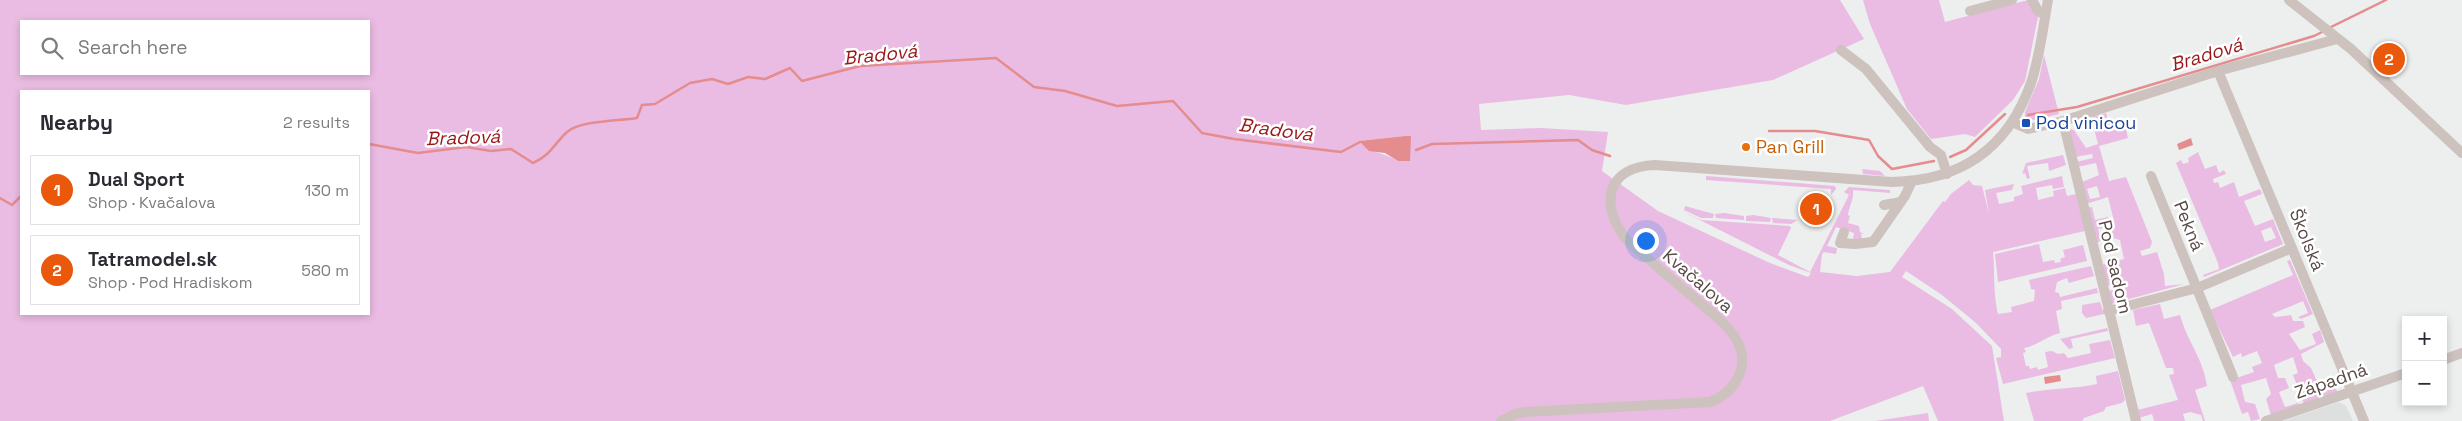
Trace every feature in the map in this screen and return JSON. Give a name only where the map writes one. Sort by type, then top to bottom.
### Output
[{"type":"street","points":[[1970,11],[2012,0]]},
{"type":"street","points":[[2032,0],[2038,11],[2046,15]]},
{"type":"street","name":"Kvačalova","points":[[1501,421],[1515,414],[1525,412],[1710,402],[1724,396],[1735,385],[1740,372],[1741,358],[1739,347],[1733,335],[1719,320],[1625,238],[1615,224],[1609,205],[1610,197],[1616,183],[1626,173],[1639,167],[1655,165],[1858,180],[1912,181],[1947,174],[1967,166],[1999,139],[2012,122],[2031,83],[2048,0]]},
{"type":"street","points":[[2289,0],[2337,39],[2462,153]]},
{"type":"street","points":[[2012,122],[2028,129],[2063,121],[2218,71],[2337,39]]},
{"type":"street","points":[[1841,50],[1866,69],[1930,147],[1939,152],[1947,174]]},
{"type":"street","name":"Školská","points":[[2218,71],[2364,421]]},
{"type":"street","name":"Pod sadom","points":[[2063,121],[2136,421]]},
{"type":"street","name":"Pekná","points":[[2151,176],[2233,378]]},
{"type":"street","points":[[1844,232],[1840,243],[1873,242],[1901,202],[1912,181]]},
{"type":"street","points":[[1884,205],[1901,202]]},
{"type":"street","points":[[2108,311],[2196,288],[2292,248]]},
{"type":"street","points":[[2447,359],[2462,353]]},
{"type":"street","name":"Západná","points":[[2266,421],[2402,374]]},
{"type":"shaded area","points":[[0,0],[1840,0],[1864,39],[1773,80],[1626,105],[1569,95],[1479,104],[1481,130],[1541,128],[1608,132],[1602,171],[1658,211],[1770,263],[1808,277],[1811,273],[1789,265],[1680,210],[1701,220],[1790,226],[1791,228],[1778,255],[1810,272],[1849,195],[1844,192],[1849,187],[1890,190],[1890,193],[1853,190],[1848,223],[1859,226],[1860,232],[1864,234],[1861,234],[1862,240],[1853,240],[1854,233],[1836,227],[1827,246],[1837,248],[1836,254],[1824,252],[1822,254],[1820,272],[1857,276],[1890,272],[1943,201],[1945,202],[1951,194],[1969,180],[1973,185],[1982,186],[1989,214],[1985,190],[2014,184],[2012,190],[1996,193],[1999,204],[2014,201],[2014,197],[2023,194],[2021,186],[2062,176],[2064,187],[2053,189],[2052,185],[2036,188],[2038,200],[2054,196],[2053,191],[2065,188],[2067,196],[2076,194],[2085,231],[1993,252],[1998,314],[2012,312],[2011,307],[2034,301],[2035,290],[2031,289],[2029,280],[2091,266],[2094,276],[2069,283],[2067,278],[2057,282],[2055,292],[2059,293],[2060,297],[2097,288],[2098,293],[2061,301],[2062,309],[2056,311],[2060,333],[2024,348],[2026,352],[2023,353],[2026,366],[2029,366],[2030,369],[2037,367],[2038,370],[2048,367],[2045,352],[2064,353],[2068,358],[2091,353],[2089,344],[2110,340],[2115,358],[2003,384],[1996,358],[2001,357],[2001,349],[1976,323],[1942,295],[1906,271],[1902,277],[1952,309],[1992,346],[2004,421],[1938,421],[1923,386],[1830,421],[0,421]],"holes":[[[1411,137],[1398,161],[1373,151],[1359,141]]]},
{"type":"shaded area","points":[[1863,0],[1939,0],[1945,22],[2028,0],[2038,17],[2025,81],[2013,100],[1975,137],[1965,134],[1931,139],[1907,109],[1870,24]]},
{"type":"shaded area","points":[[2044,55],[2059,114],[2035,120],[2025,119],[2025,112],[2039,79]]},
{"type":"shaded area","points":[[2106,113],[2111,128],[2115,127],[2116,130],[2125,124],[2128,138],[2099,146],[2109,181],[2126,177],[2152,242],[2150,248],[2140,251],[2142,256],[2157,252],[2164,274],[2165,286],[2184,284],[2111,304],[2107,291],[2113,290],[2115,300],[2126,297],[2123,281],[2106,286],[2101,265],[2124,259],[2120,240],[2113,238],[2110,226],[2098,229],[2101,241],[2095,243],[2087,208],[2092,207],[2095,220],[2108,217],[2111,222],[2114,221],[2108,197],[2086,204],[2080,183],[2099,175],[2096,163],[2077,167],[2076,162],[2093,158],[2092,154],[2075,157],[2068,128],[2074,130],[2086,148],[2098,144],[2091,117]],"holes":[[[2097,186],[2100,197],[2090,199],[2087,189]]]},
{"type":"shaded area","points":[[1411,136],[1410,161],[1398,161],[1385,153],[1369,151],[1359,141]]},
{"type":"shaded area","points":[[2191,138],[2193,145],[2179,150],[2177,144]]},
{"type":"shaded area","points":[[2198,152],[2205,169],[2216,165],[2219,173],[2224,170],[2226,174],[2213,179],[2214,183],[2218,182],[2220,188],[2234,182],[2239,197],[2260,189],[2262,194],[2244,201],[2255,226],[2273,219],[2283,244],[2204,277],[2203,275],[2219,269],[2176,163],[2181,160],[2183,164],[2189,162],[2188,158]],"holes":[[[2271,227],[2276,238],[2265,242],[2261,231]]]},
{"type":"shaded area","points":[[2063,155],[2066,165],[2049,171],[2048,163],[2027,166],[2030,178],[2027,179],[2025,173],[2022,174],[2026,163]]},
{"type":"shaded area","points":[[1862,169],[1880,171],[1885,176],[1863,174]]},
{"type":"shaded area","points":[[1706,176],[1835,186],[1836,189],[1831,195],[1831,189],[1706,180]]},
{"type":"shaded area","points":[[1685,206],[1714,214],[1713,218],[1701,218],[1684,210]]},
{"type":"shaded area","points":[[1724,213],[1744,216],[1744,220],[1716,218],[1715,214]]},
{"type":"shaded area","points":[[1753,215],[1771,218],[1770,222],[1746,221],[1746,216]]},
{"type":"shaded area","points":[[1772,218],[1798,220],[1791,224],[1773,223]]},
{"type":"shaded area","points":[[2039,244],[2043,262],[2054,260],[2055,263],[2061,262],[2060,259],[2065,257],[2063,250],[2083,245],[2087,261],[1998,282],[1995,254]]},
{"type":"shaded area","points":[[2290,260],[2313,314],[2301,319],[2298,317],[2308,313],[2303,301],[2272,314],[2275,317],[2291,315],[2293,321],[2303,321],[2305,327],[2289,334],[2300,350],[2316,344],[2312,334],[2320,330],[2324,342],[2301,354],[2303,361],[2311,368],[2320,388],[2331,383],[2338,392],[2304,404],[2293,375],[2298,373],[2293,357],[2274,365],[2278,378],[2285,378],[2289,388],[2279,392],[2285,407],[2298,403],[2299,405],[2271,415],[2266,399],[2271,394],[2266,378],[2241,385],[2245,402],[2255,404],[2260,419],[2251,421],[2248,412],[2242,414],[2230,380],[2254,372],[2252,367],[2262,363],[2257,351],[2242,357],[2241,353],[2233,357],[2210,310],[2293,275],[2287,261]]},
{"type":"shaded area","points":[[2100,302],[2104,314],[2086,318],[2082,313],[2082,305]]},
{"type":"shaded area","points":[[2160,304],[2164,319],[2180,315],[2199,358],[2207,386],[2195,390],[2205,421],[2203,421],[2201,415],[2190,412],[2183,414],[2185,421],[2154,421],[2152,414],[2139,418],[2137,410],[2178,400],[2169,375],[2174,374],[2173,368],[2166,368],[2149,323],[2136,326],[2133,310]]},
{"type":"shaded area","points":[[2107,328],[2108,331],[2071,339],[2073,348],[2069,349],[2060,339]]},
{"type":"shaded area","points":[[2118,371],[2125,400],[2122,403],[2106,407],[2104,411],[2084,418],[2082,421],[2034,421],[2026,393],[2097,384],[2096,376]]},
{"type":"shaded area","points":[[2060,375],[2061,381],[2045,384],[2044,377]]},
{"type":"shaded area","points":[[2339,402],[2346,406],[2353,421],[2283,421]]},
{"type":"shaded area","points":[[1928,413],[1929,421],[1875,421]]},
{"type":"waterway","name":"Bradová","points":[[2329,28],[2386,0]]},
{"type":"waterway","name":"Bradová","points":[[2028,115],[2077,107],[2314,36],[2324,31]]},
{"type":"waterway","name":"Bradová","points":[[370,144],[418,153],[466,147],[491,151],[511,149],[533,163],[544,157],[573,128],[591,123],[637,118],[642,105],[655,104],[690,83],[712,79],[728,84],[748,77],[765,79],[790,68],[802,81],[860,66],[996,58],[1034,87],[1065,91],[1117,106],[1173,101],[1202,133],[1234,139],[1341,152],[1360,142]]},
{"type":"waterway","name":"Bradová","points":[[1950,157],[1966,150],[2005,114]]},
{"type":"waterway","name":"Bradová","points":[[1769,131],[1815,131],[1869,140],[1878,156],[1892,169],[1934,161]]},
{"type":"waterway","points":[[1416,150],[1432,144],[1578,140],[1592,150],[1610,156]]},
{"type":"waterway","name":"Bradová","points":[[0,198],[12,205],[20,197]]},
{"type":"place","name":"Tatramodel.sk","points":[[2389,59]]},
{"type":"place","name":"Pod vinicou","points":[[2026,123]]},
{"type":"place","name":"Pan Grill","points":[[1746,147]]},
{"type":"place","name":"Dual Sport","points":[[1816,209]]}]
